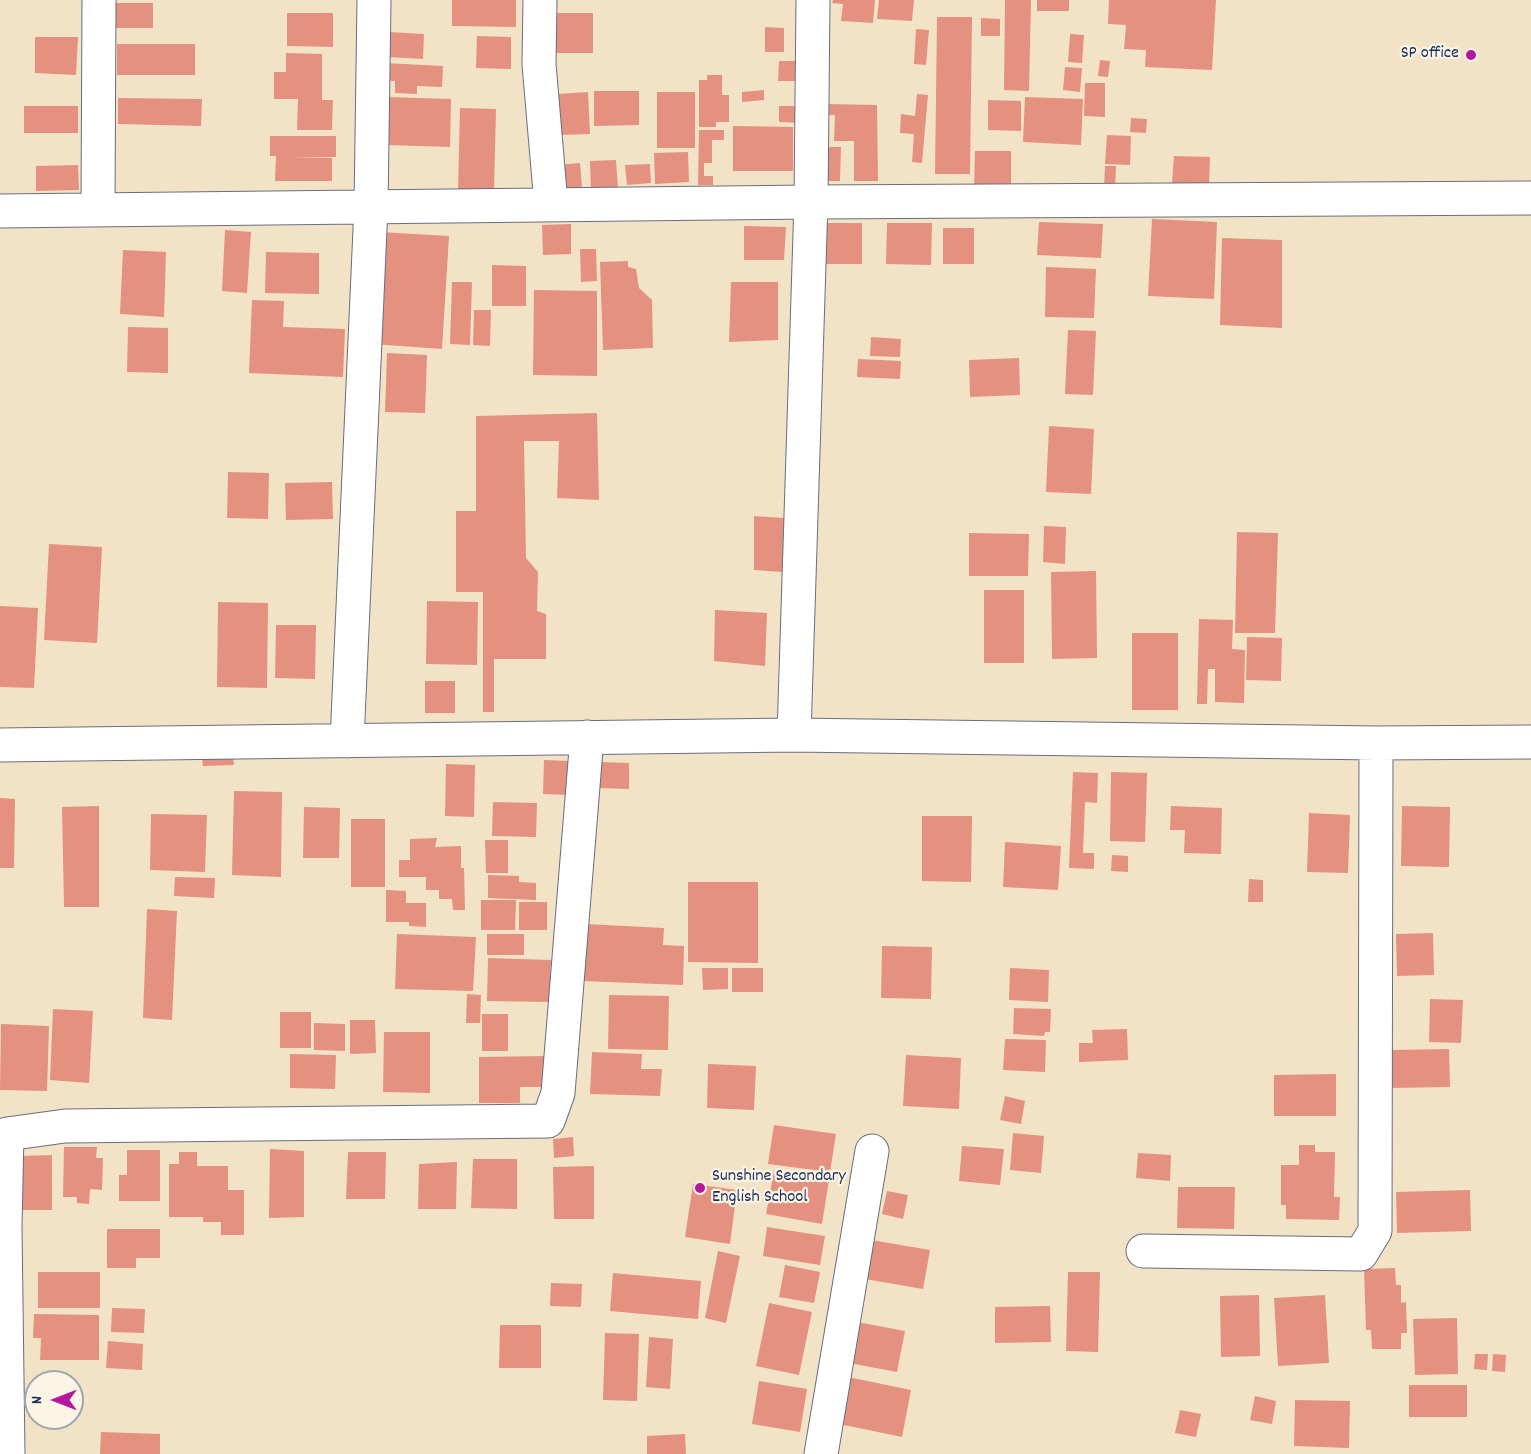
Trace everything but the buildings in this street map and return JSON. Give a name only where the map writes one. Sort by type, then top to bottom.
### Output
[{"type":"street","points":[[98,209],[99,0]]},
{"type":"street","points":[[347,741],[371,207],[374,0]]},
{"type":"street","points":[[540,0],[539,64],[550,204]]},
{"type":"street","points":[[794,735],[811,202],[813,0]]},
{"type":"street","points":[[0,211],[550,204],[1531,198]]},
{"type":"street","points":[[0,745],[794,735],[1376,743],[1531,742]]},
{"type":"street","points":[[8,1454],[3,1227],[7,1134],[64,1126],[548,1121],[558,1093],[588,736]]},
{"type":"street","points":[[1143,1251],[1361,1254],[1376,1231],[1376,743]]},
{"type":"street","points":[[821,1454],[872,1151]]},
{"type":"place","name":"SP office","points":[[1471,55]]},
{"type":"place","name":"Sunshine Secondary English School","points":[[700,1188]]}]
